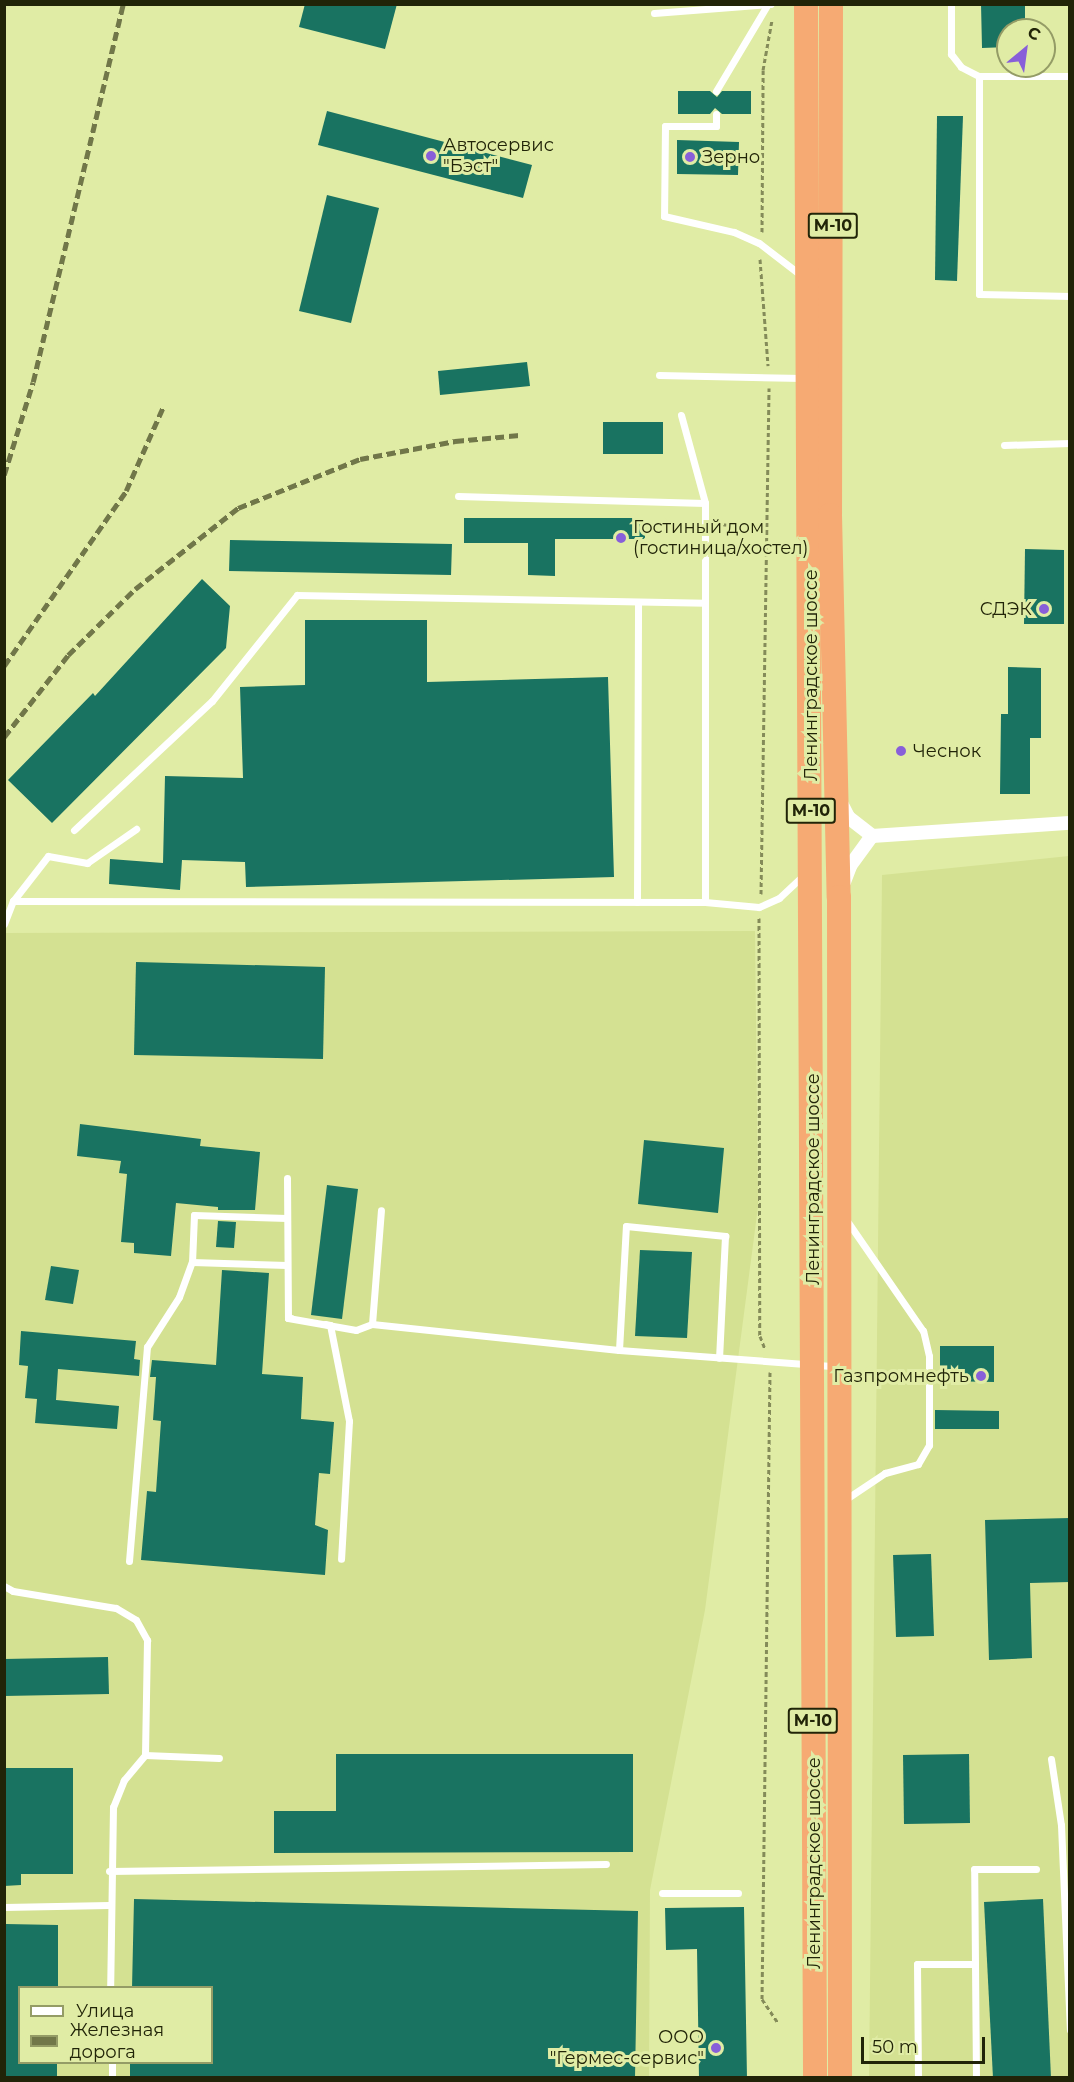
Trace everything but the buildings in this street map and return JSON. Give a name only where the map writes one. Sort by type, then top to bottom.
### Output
[{"type":"highway","name":"М-10","points":[[806,4],[806,280]]},
{"type":"highway","name":"Ленинградское шоссе","points":[[831,4],[831,448],[839,897],[840,2078]]},
{"type":"highway","name":"Ленинградское шоссе","points":[[806,280],[814,1365],[815,2078]]},
{"type":"street","points":[[837,795],[848,817],[872,836],[1070,823]]},
{"type":"street","points":[[839,897],[850,866],[872,836]]},
{"type":"lane","points":[[951,4],[951,54],[961,67],[979,76],[1070,76]]},
{"type":"lane","points":[[654,13],[768,6]]},
{"type":"lane","points":[[716,91],[768,6]]},
{"type":"lane","points":[[979,76],[979,294],[1070,296]]},
{"type":"lane","points":[[716,114],[716,126],[665,126],[664,216],[734,232],[759,243],[806,280]]},
{"type":"lane","points":[[659,375],[769,380],[807,378]]},
{"type":"lane","points":[[681,415],[705,504],[705,902]]},
{"type":"lane","points":[[1004,445],[1070,443]]},
{"type":"lane","points":[[458,496],[705,504]]},
{"type":"lane","points":[[74,830],[212,701],[297,595],[705,603]]},
{"type":"lane","points":[[637,902],[638,602]]},
{"type":"lane","points":[[4,924],[13,901],[48,856],[87,863],[136,829]]},
{"type":"lane","points":[[13,901],[705,902],[759,907],[795,886],[811,867]]},
{"type":"lane","points":[[287,1178],[288,1318],[356,1329],[372,1324],[619,1350],[840,1366]]},
{"type":"lane","points":[[838,1201],[850,1228],[923,1331],[929,1356],[929,1445],[918,1464],[885,1473],[851,1493],[839,1508]]},
{"type":"lane","points":[[372,1324],[381,1210]]},
{"type":"lane","points":[[129,1561],[147,1347],[179,1298],[192,1262],[194,1215],[287,1218]]},
{"type":"lane","points":[[619,1350],[626,1226],[725,1236],[719,1358]]},
{"type":"lane","points":[[192,1262],[287,1264]]},
{"type":"lane","points":[[330,1325],[349,1421],[341,1559]]},
{"type":"lane","points":[[4,1586],[13,1591],[116,1608],[136,1620],[147,1640],[145,1755],[124,1780],[113,1807],[109,1871],[110,1986]]},
{"type":"lane","points":[[145,1755],[219,1758]]},
{"type":"lane","points":[[1051,1759],[1061,1825],[1070,2030]]},
{"type":"lane","points":[[109,1871],[606,1864]]},
{"type":"lane","points":[[976,2078],[974,1869],[1036,1869]]},
{"type":"lane","points":[[662,1893],[738,1893]]},
{"type":"lane","points":[[4,1907],[109,1905]]},
{"type":"lane","points":[[918,2078],[917,1964],[975,1964]]},
{"type":"path","points":[[773,15],[763,70],[764,223],[759,243],[769,380],[764,873],[759,907],[760,1336],[770,1361],[762,1999],[778,2023]]},
{"type":"path","points":[[705,524],[768,527]]},
{"type":"shaded area","points":[[1069,856],[1069,2077],[869,2078],[882,875]]},
{"type":"shaded area","points":[[755,931],[758,1207],[705,1610],[650,1890],[649,2077],[5,2077],[4,933]]},
{"type":"railway","points":[[4,475],[33,382],[123,4]]},
{"type":"railway","points":[[4,666],[126,491],[163,407]]},
{"type":"railway","points":[[4,737],[68,655],[135,589],[238,508],[360,459],[455,441],[520,435]]},
{"type":"place","name":"Автосервис \"Бэст\"","points":[[431,156]]},
{"type":"place","name":"Зерно","points":[[690,157]]},
{"type":"place","name":"Гостиный дом (гостиница/хостел)","points":[[621,538]]},
{"type":"place","name":"СДЭК","points":[[1044,609]]},
{"type":"place","name":"Чеснок","points":[[901,751]]},
{"type":"place","name":"Газпромнефть","points":[[981,1376]]},
{"type":"place","name":"ООО \"Гермес-сервис\"","points":[[716,2048]]}]
